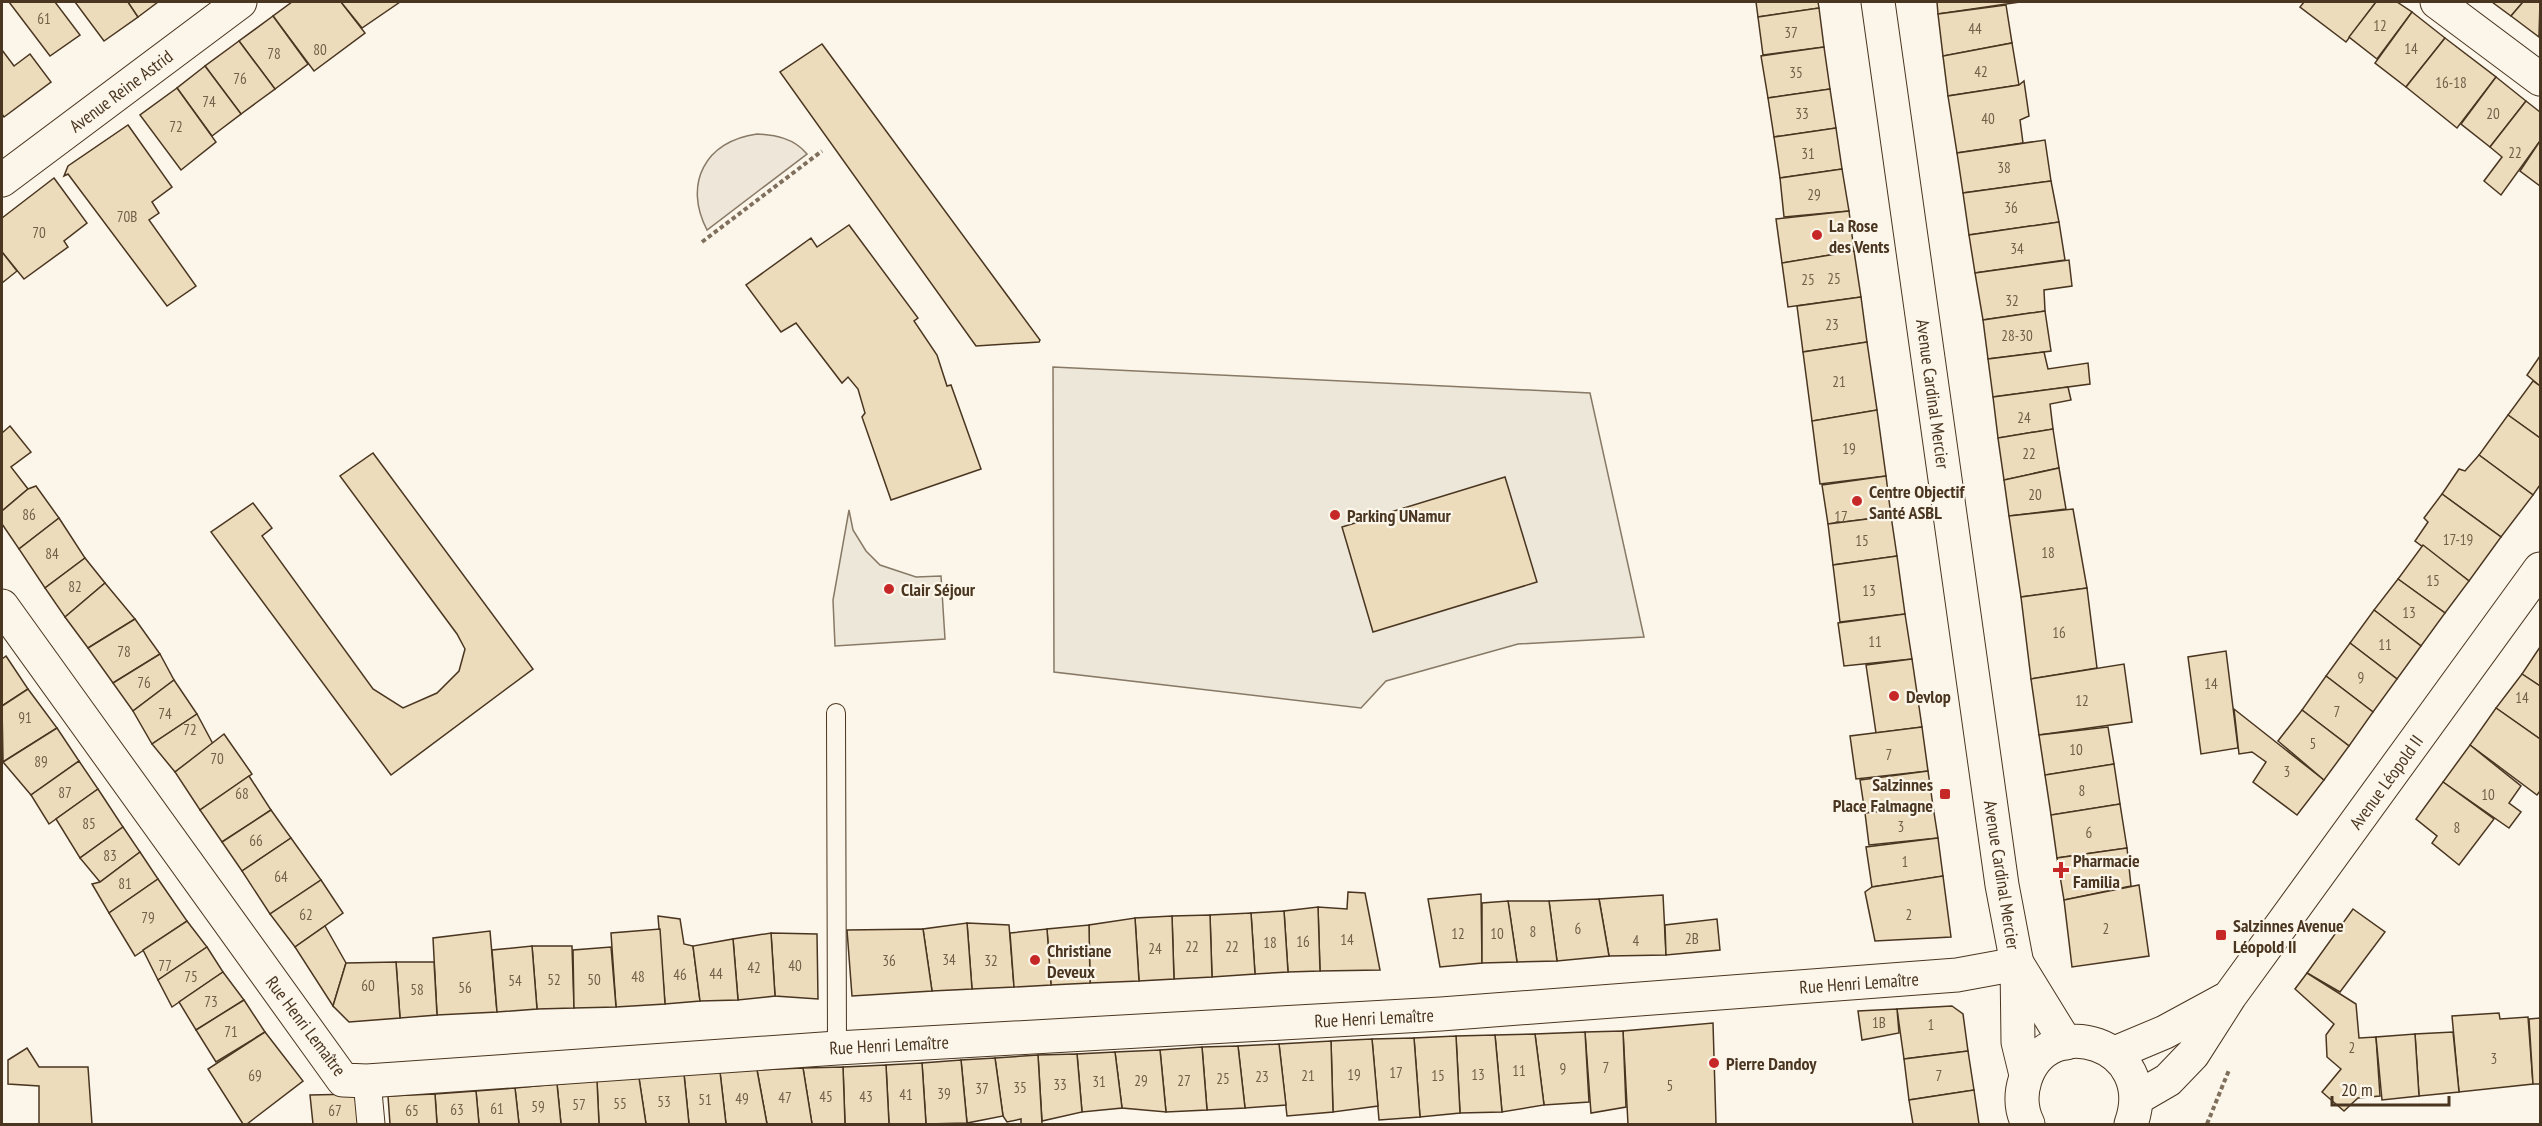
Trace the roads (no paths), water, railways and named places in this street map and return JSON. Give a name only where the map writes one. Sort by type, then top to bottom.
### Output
[{"type":"main road","name":"Avenue Reine Astrid","points":[[2,180],[240,2]]},
{"type":"main road","name":"Avenue Cardinal Mercier","points":[[1878,2],[2002,885],[2017,964],[2019,1041],[2026,1075]]},
{"type":"main road","points":[[2437,2],[2541,79]]},
{"type":"main road","name":"Avenue Léopold II","points":[[2134,1111],[2193,1054],[2230,996],[2541,569]]},
{"type":"main road","name":"Rue Henri Lemaître","points":[[2,606],[344,1080],[367,1081],[837,1048],[1441,1014],[1957,975],[2017,964]]},
{"type":"main road","name":"Avenue Cardinal Mercier","points":[[2017,964],[2066,1043]]},
{"type":"main road","name":"Avenue Léopold II","points":[[2115,1053],[2165,1032],[2230,996]]},
{"type":"main road","points":[[2028,1125],[2021,1103],[2026,1075],[2043,1054],[2066,1043],[2092,1043],[2115,1053],[2131,1073],[2134,1111]]},
{"type":"street","points":[[367,1081],[371,1125]]},
{"type":"lane","points":[[836,713],[837,1048]]},
{"type":"place","name":"La Rose des Vents","points":[[1817,235]]},
{"type":"place","name":"Centre Objectif Santé ASBL","points":[[1857,501]]},
{"type":"place","name":"Parking UNamur","points":[[1335,515]]},
{"type":"place","name":"Clair Séjour","points":[[889,589]]},
{"type":"place","name":"Devlop","points":[[1894,696]]},
{"type":"place","name":"Salzinnes Place Falmagne","points":[[1945,794]]},
{"type":"place","name":"Pharmacie Familia","points":[[2061,870]]},
{"type":"place","name":"Salzinnes Avenue Léopold II","points":[[2221,935]]},
{"type":"place","name":"Christiane Deveux","points":[[1035,960]]},
{"type":"place","name":"Pierre Dandoy","points":[[1714,1063]]}]
